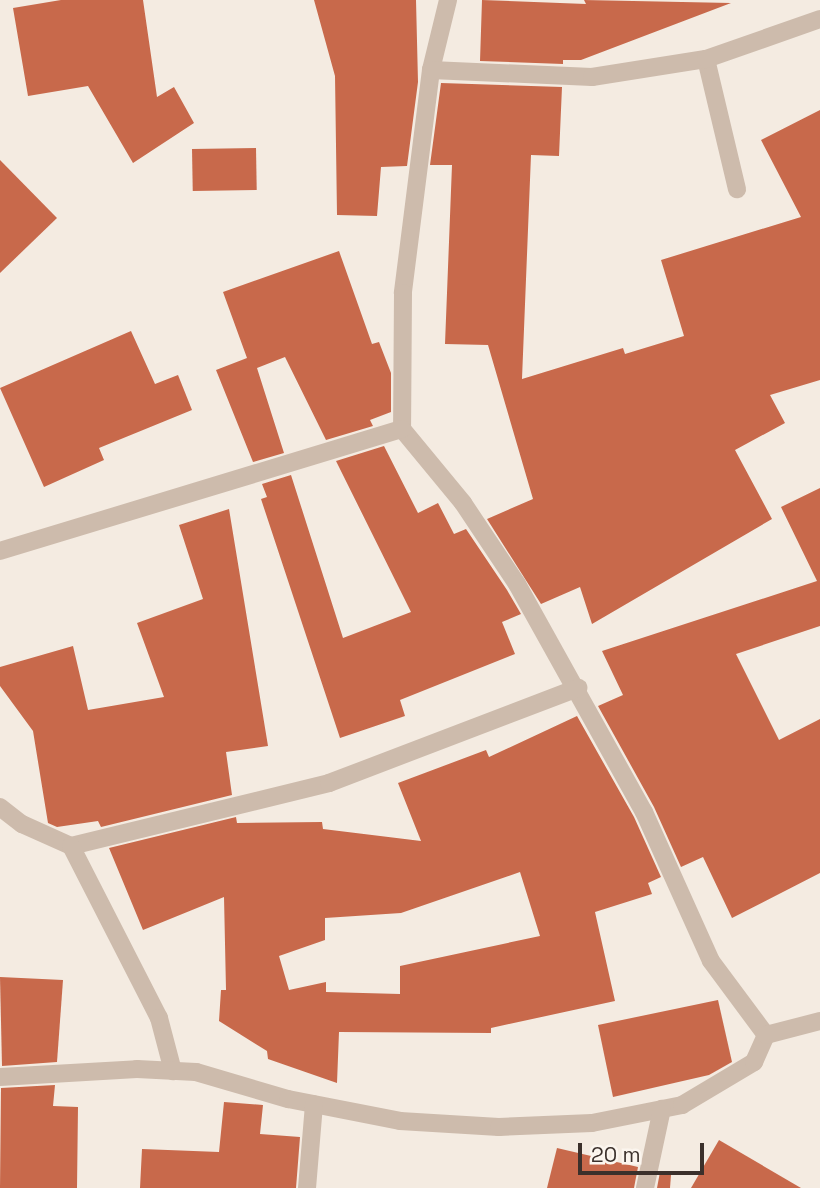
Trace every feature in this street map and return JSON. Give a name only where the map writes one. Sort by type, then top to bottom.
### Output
[{"type":"street","points":[[448,0],[431,70],[403,293],[402,429],[463,503],[578,688],[644,812],[711,961],[766,1035]]},
{"type":"street","points":[[431,70],[592,77],[706,59],[820,19]]},
{"type":"street","points":[[706,59],[737,189]]},
{"type":"street","points":[[0,551],[402,429]]},
{"type":"street","points":[[0,807],[22,824],[71,846],[329,783],[578,688]]},
{"type":"street","points":[[71,846],[159,1018],[173,1071]]},
{"type":"street","points":[[766,1035],[820,1021]]},
{"type":"street","points":[[0,1077],[197,1072],[314,1104],[400,1121],[499,1127],[592,1123],[682,1105],[754,1062],[766,1035]]},
{"type":"street","points":[[307,1188],[314,1104]]},
{"type":"street","points":[[645,1188],[662,1110]]},
{"type":"building","points":[[61,0],[143,0],[157,97],[174,87],[194,123],[133,163],[88,86],[28,96],[13,8]]},
{"type":"building","points":[[314,0],[416,0],[418,82],[407,166],[381,167],[377,216],[337,215],[335,76]]},
{"type":"building","points":[[482,0],[586,4],[584,0],[731,3],[581,60],[563,60],[563,64],[480,61]]},
{"type":"building","points":[[441,83],[562,87],[559,156],[531,155],[522,379],[623,348],[625,354],[684,336],[661,260],[801,217],[761,140],[820,110],[820,380],[770,395],[785,423],[735,450],[772,519],[592,624],[580,587],[541,604],[487,519],[533,499],[488,345],[445,344],[452,165],[430,165]]},
{"type":"building","points":[[256,148],[257,190],[193,191],[192,149]]},
{"type":"building","points":[[0,160],[57,218],[0,273]]},
{"type":"building","points":[[339,251],[372,344],[379,342],[391,373],[391,412],[370,420],[373,426],[326,440],[285,357],[257,368],[284,453],[253,462],[216,370],[247,358],[223,292]]},
{"type":"building","points":[[131,331],[155,384],[178,375],[192,410],[99,448],[104,460],[44,487],[0,388]]},
{"type":"building","points":[[384,446],[418,513],[438,503],[454,534],[466,529],[507,590],[521,614],[502,622],[515,654],[400,700],[405,716],[340,738],[261,499],[267,497],[262,484],[291,475],[343,638],[411,612],[336,461]]},
{"type":"building","points":[[820,488],[820,626],[736,654],[779,740],[820,719],[820,873],[732,918],[703,857],[681,867],[654,807],[598,706],[623,695],[602,651],[817,581],[781,507]]},
{"type":"building","points":[[229,509],[268,746],[226,752],[232,795],[101,827],[98,821],[57,827],[48,823],[33,731],[0,686],[0,667],[73,646],[88,710],[164,697],[137,623],[203,599],[179,525]]},
{"type":"building","points":[[577,716],[634,817],[661,877],[648,883],[652,894],[595,912],[615,1001],[491,1028],[491,1033],[339,1032],[337,1083],[268,1059],[267,1051],[219,1021],[221,990],[226,990],[224,897],[143,930],[109,848],[236,817],[237,823],[322,822],[323,829],[421,841],[398,783],[486,750],[489,757]],"holes":[[[520,872],[540,936],[400,966],[400,994],[326,992],[326,982],[289,990],[279,956],[325,940],[325,918],[401,913]]]},
{"type":"building","points":[[0,977],[63,980],[57,1062],[2,1066]]},
{"type":"building","points":[[718,1000],[732,1062],[709,1075],[613,1097],[598,1025]]},
{"type":"building","points":[[55,1085],[53,1106],[78,1107],[77,1188],[0,1188],[1,1088]]},
{"type":"building","points":[[224,1102],[263,1105],[260,1134],[300,1137],[296,1188],[140,1188],[142,1149],[219,1152]]},
{"type":"building","points":[[719,1140],[801,1188],[691,1188]]},
{"type":"building","points":[[557,1148],[638,1167],[634,1188],[547,1188]]},
{"type":"building","points":[[660,1172],[671,1175],[670,1188],[657,1188]]}]
